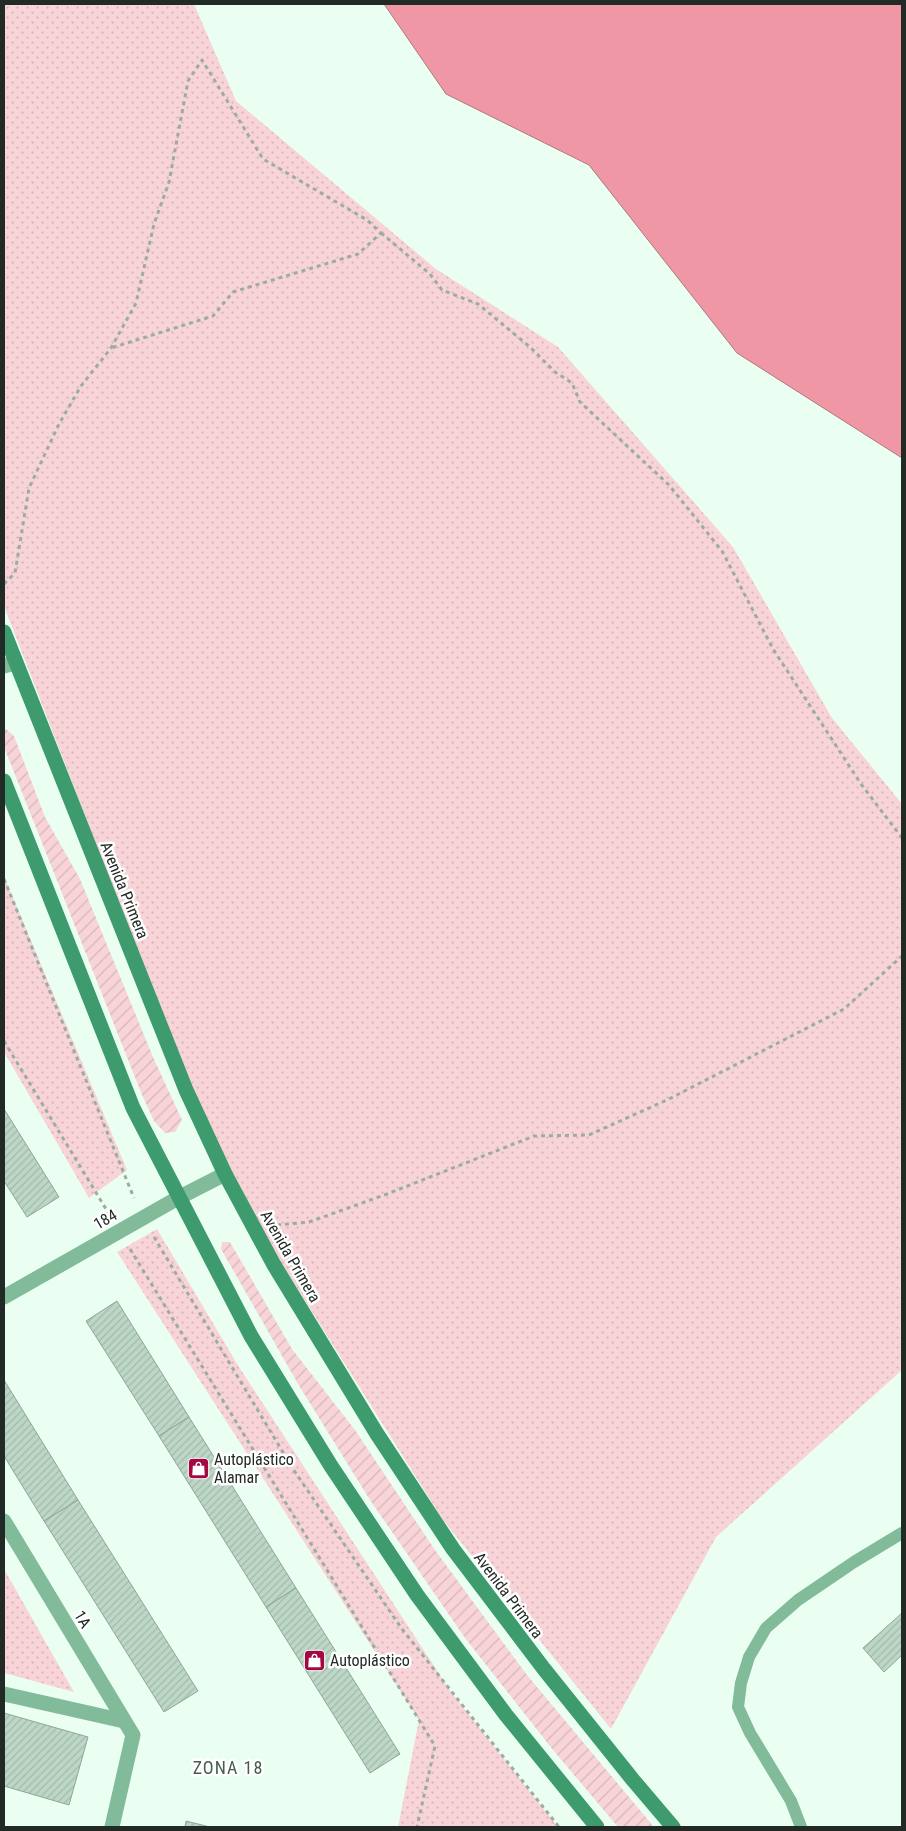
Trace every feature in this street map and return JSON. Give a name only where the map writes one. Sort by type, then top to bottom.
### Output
[{"type":"street","name":"Avenida Primera","points":[[4,632],[9,665],[186,1090],[226,1174],[274,1265],[377,1434],[453,1549],[544,1669],[633,1780],[674,1827]]},
{"type":"street","points":[[4,781],[133,1108],[251,1336],[332,1466],[411,1587],[506,1715],[597,1827]]},
{"type":"street","name":"184","points":[[4,1297],[178,1198],[226,1174]]},
{"type":"street","name":"1A","points":[[4,1520],[133,1735],[112,1827]]},
{"type":"street","points":[[4,1694],[124,1721]]},
{"type":"lane","points":[[801,1827],[791,1801],[750,1733],[738,1707],[741,1683],[749,1657],[766,1628],[798,1600],[854,1562],[902,1533]]},
{"type":"path","points":[[4,584],[15,573],[29,488],[58,424],[80,386],[111,348],[136,303],[154,224],[169,182],[188,81],[202,60],[263,159],[366,220],[430,274],[442,290],[478,304],[530,347],[555,372],[572,383],[580,402],[669,485],[722,551],[773,649],[861,784],[902,838]]},
{"type":"path","points":[[111,348],[213,316],[233,292],[358,254],[381,233]]},
{"type":"path","points":[[254,1228],[310,1222],[396,1191],[534,1136],[590,1135],[669,1099],[844,1009],[902,956]]},
{"type":"path","points":[[4,1041],[435,1746],[417,1827]]},
{"type":"shaded area","points":[[4,4],[194,4],[236,101],[436,269],[558,347],[733,547],[832,718],[902,804],[902,1370],[716,1537],[611,1729],[443,1520],[221,1167],[4,606]]},
{"type":"shaded area","points":[[384,4],[902,4],[902,458],[737,353],[589,165],[446,94]]},
{"type":"shaded area","points":[[6,729],[14,736],[45,817],[80,879],[153,1057],[182,1120],[175,1132],[165,1133],[154,1121],[142,1095],[4,747],[4,730]]},
{"type":"shaded area","points":[[4,876],[127,1170],[89,1198],[4,1052]]},
{"type":"shaded area","points":[[157,1229],[239,1367],[451,1692],[558,1827],[398,1827],[419,1720],[117,1252]]},
{"type":"shaded area","points":[[222,1242],[230,1242],[292,1349],[355,1430],[435,1550],[527,1675],[654,1827],[618,1827],[553,1750],[465,1638],[370,1500],[298,1384],[221,1249]]},
{"type":"shaded area","points":[[4,1569],[74,1692],[4,1673]]},
{"type":"building","points":[[4,1109],[59,1197],[27,1217],[4,1181]]},
{"type":"building","points":[[117,1301],[189,1417],[159,1436],[86,1321]]},
{"type":"building","points":[[4,1380],[78,1500],[44,1521],[4,1456]]},
{"type":"building","points":[[189,1417],[296,1588],[266,1607],[159,1436]]},
{"type":"building","points":[[78,1500],[198,1691],[164,1712],[44,1521]]},
{"type":"building","points":[[296,1588],[400,1754],[370,1773],[266,1607]]},
{"type":"building","points":[[902,1613],[902,1655],[884,1672],[863,1648]]},
{"type":"building","points":[[4,1713],[88,1737],[69,1805],[4,1786]]},
{"type":"building","points":[[186,1821],[210,1827],[185,1827]]},
{"type":"place","name":"Autoplástico Alamar","points":[[198,1468]]},
{"type":"place","name":"Autoplástico","points":[[314,1660]]},
{"type":"district","name":"ZONA 18","points":[[228,1768]]}]
